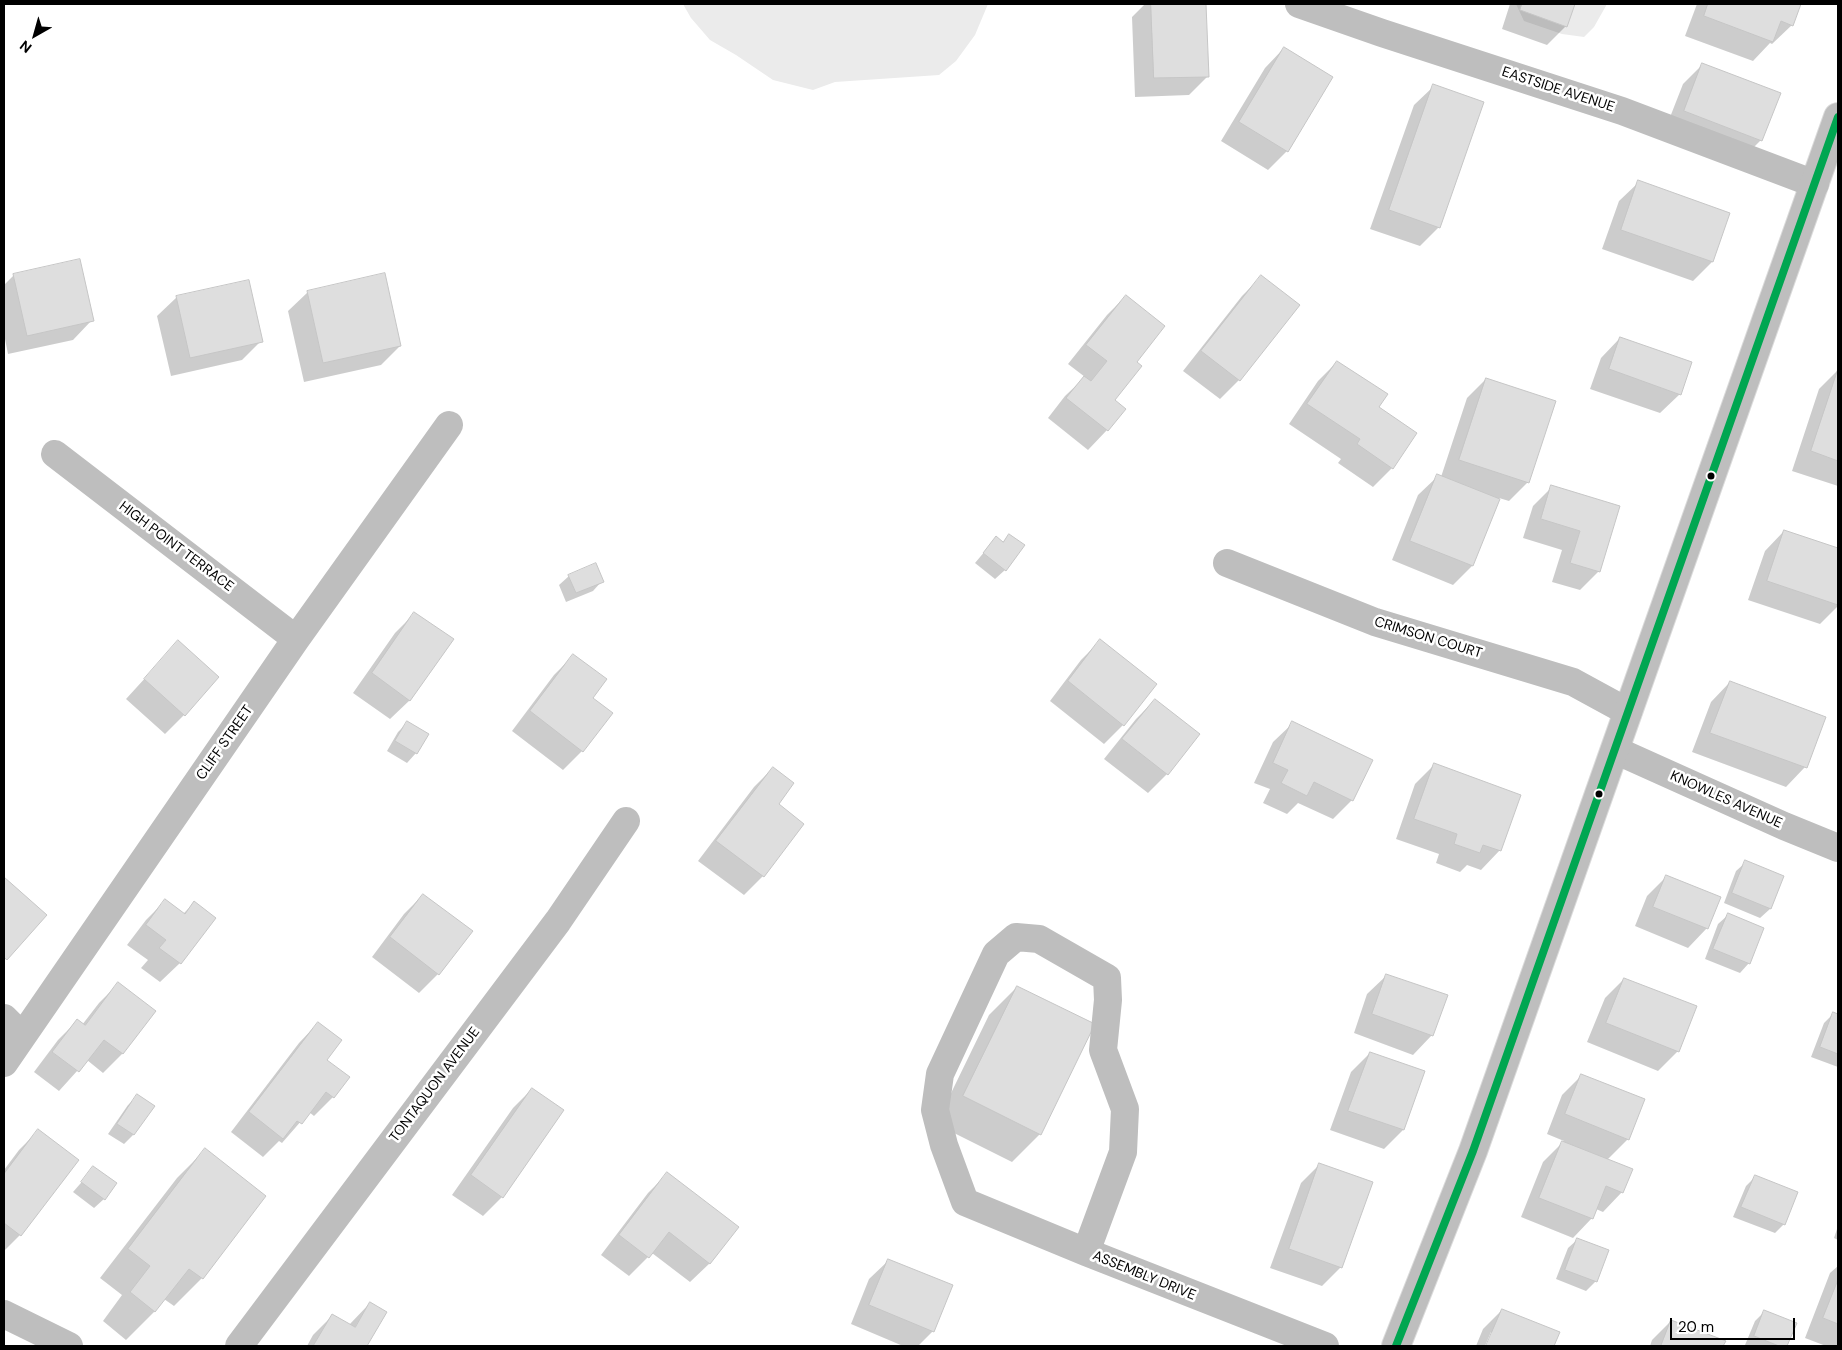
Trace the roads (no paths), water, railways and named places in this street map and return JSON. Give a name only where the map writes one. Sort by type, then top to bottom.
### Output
[{"type":"street","name":"EASTSIDE AVENUE","points":[[1299,4],[1622,111],[1815,184]]},
{"type":"street","points":[[1396,1346],[1473,1151],[1838,117]]},
{"type":"street","name":"CLIFF STREET","points":[[4,1063],[13,1027],[450,425]]},
{"type":"street","name":"HIGH POINT TERRACE","points":[[55,454],[296,639]]},
{"type":"street","name":"CRIMSON COURT","points":[[1227,564],[1375,622],[1573,682],[1628,712]]},
{"type":"street","name":"KNOWLES AVENUE","points":[[1615,750],[1784,826],[1838,848]]},
{"type":"street","name":"TONTAQUON AVENUE","points":[[239,1346],[558,921],[626,821]]},
{"type":"street","name":"ASSEMBLY DRIVE","points":[[1086,1252],[1123,1152],[1125,1109],[1103,1050],[1108,1000],[1107,978],[1039,939],[1016,937],[996,954],[940,1074],[935,1110],[944,1145],[965,1202],[1086,1252],[1325,1346]]},
{"type":"street","points":[[4,1314],[69,1346]]}]
